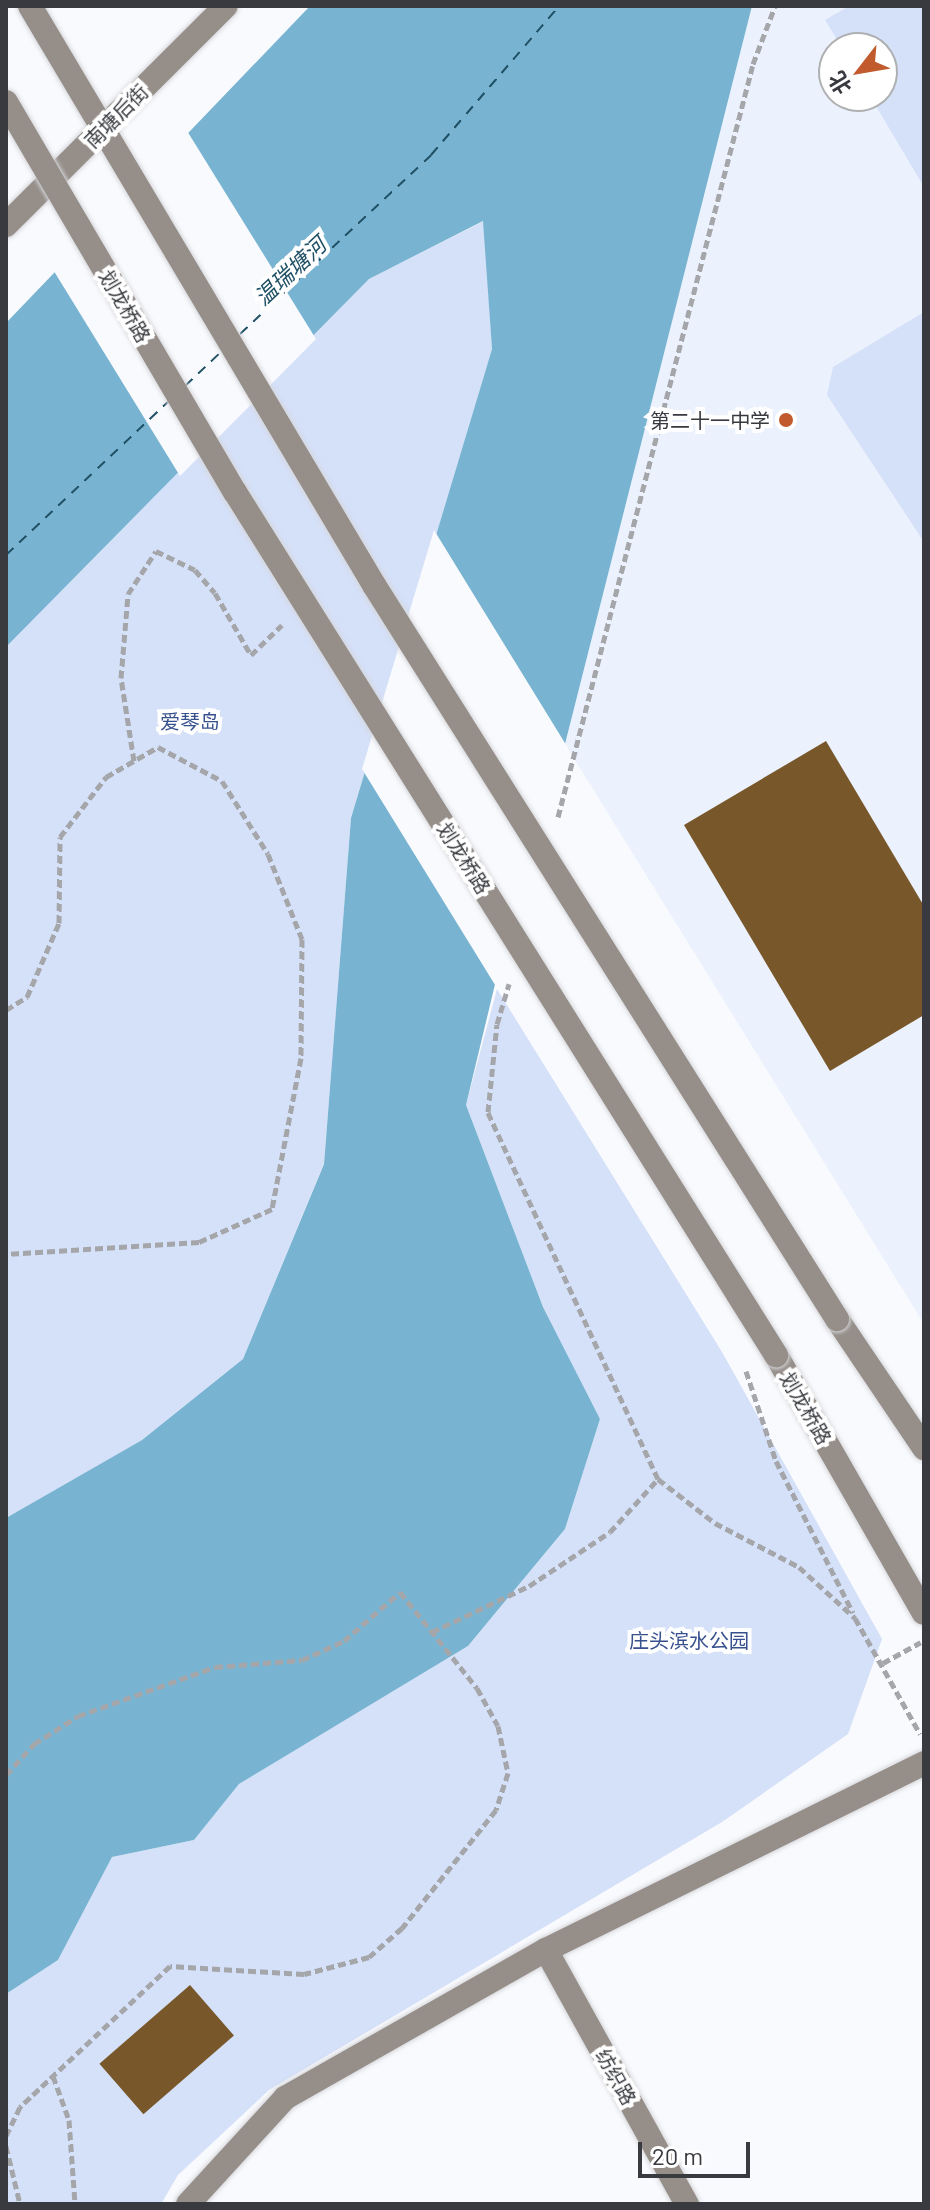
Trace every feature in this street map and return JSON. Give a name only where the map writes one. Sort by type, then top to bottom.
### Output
[{"type":"main road","points":[[30,6],[366,572],[837,1319],[924,1448]]},
{"type":"main road","name":"南塘后街","points":[[6,225],[226,6]]},
{"type":"main road","name":"划龙桥路","points":[[6,102],[243,505],[776,1355],[924,1613]]},
{"type":"main road","points":[[188,2204],[285,2098],[546,1950],[924,1763]]},
{"type":"main road","name":"纺织路","points":[[546,1950],[687,2204]]},
{"type":"path","points":[[555,827],[753,64],[775,6]]},
{"type":"path","points":[[134,761],[121,678],[128,594],[156,551],[195,570],[215,593],[251,655],[282,625]]},
{"type":"path","points":[[6,1010],[27,997],[59,923],[60,837],[106,777],[158,747],[222,781],[268,854],[302,939],[301,1058],[272,1209],[199,1242],[6,1254]]},
{"type":"path","points":[[510,979],[497,1024],[488,1112],[658,1479],[715,1523],[799,1567],[855,1618]]},
{"type":"path","points":[[742,1358],[776,1461],[855,1618],[883,1663],[924,1741]]},
{"type":"path","points":[[432,1632],[529,1586],[610,1532],[658,1479]]},
{"type":"path","points":[[6,1775],[34,1744],[78,1716],[215,1667],[302,1660],[344,1641],[400,1592],[477,1688],[498,1726],[508,1773],[496,1810],[402,1928],[369,1957],[304,1974],[170,1966],[20,2107],[6,2136]]},
{"type":"path","points":[[883,1663],[924,1640]]},
{"type":"path","points":[[53,2076],[69,2120],[75,2204]]},
{"type":"path","points":[[6,2146],[20,2204]]},
{"type":"shaded area","name":"第二十一中学","points":[[752,6],[924,6],[924,1324],[565,744]]},
{"type":"green space","points":[[849,6],[924,6],[924,187],[879,112],[898,112],[898,32],[832,32],[825,20]]},
{"type":"green space","name":"爱琴岛","points":[[484,221],[492,349],[351,818],[324,1163],[243,1359],[142,1440],[6,1518],[6,647],[369,279]]},
{"type":"green space","points":[[924,312],[924,542],[827,395],[833,367]]},
{"type":"green space","name":"庄头滨水公园","points":[[497,989],[722,1352],[882,1639],[848,1734],[722,1822],[269,2090],[178,2175],[161,2204],[6,2204],[6,1994],[58,1960],[112,1857],[194,1840],[239,1784],[468,1646],[565,1529],[600,1419],[543,1307],[466,1105]]},
{"type":"water","name":"温瑞塘河","points":[[310,6],[752,6],[565,744],[533,826],[466,1105],[543,1307],[600,1419],[565,1529],[468,1646],[239,1784],[194,1840],[112,1857],[58,1960],[6,1994],[6,1518],[142,1440],[243,1359],[324,1164],[351,818],[492,349],[483,221],[369,279],[6,647],[6,323]]},
{"type":"pier","points":[[184,126],[316,339],[180,476],[52,268]]},
{"type":"pier","points":[[434,530],[568,748],[537,827],[500,993],[362,769]]},
{"type":"building","points":[[826,741],[924,906],[924,1015],[830,1071],[684,825]]},
{"type":"building","points":[[190,1985],[234,2036],[143,2114],[99,2064]]},
{"type":"ferry route","points":[[240,334],[431,155],[559,6]]},
{"type":"ferry route","points":[[185,386],[221,352]]},
{"type":"ferry route","points":[[6,555],[168,402]]},
{"type":"place","name":"第二十一中学","points":[[786,420]]}]
